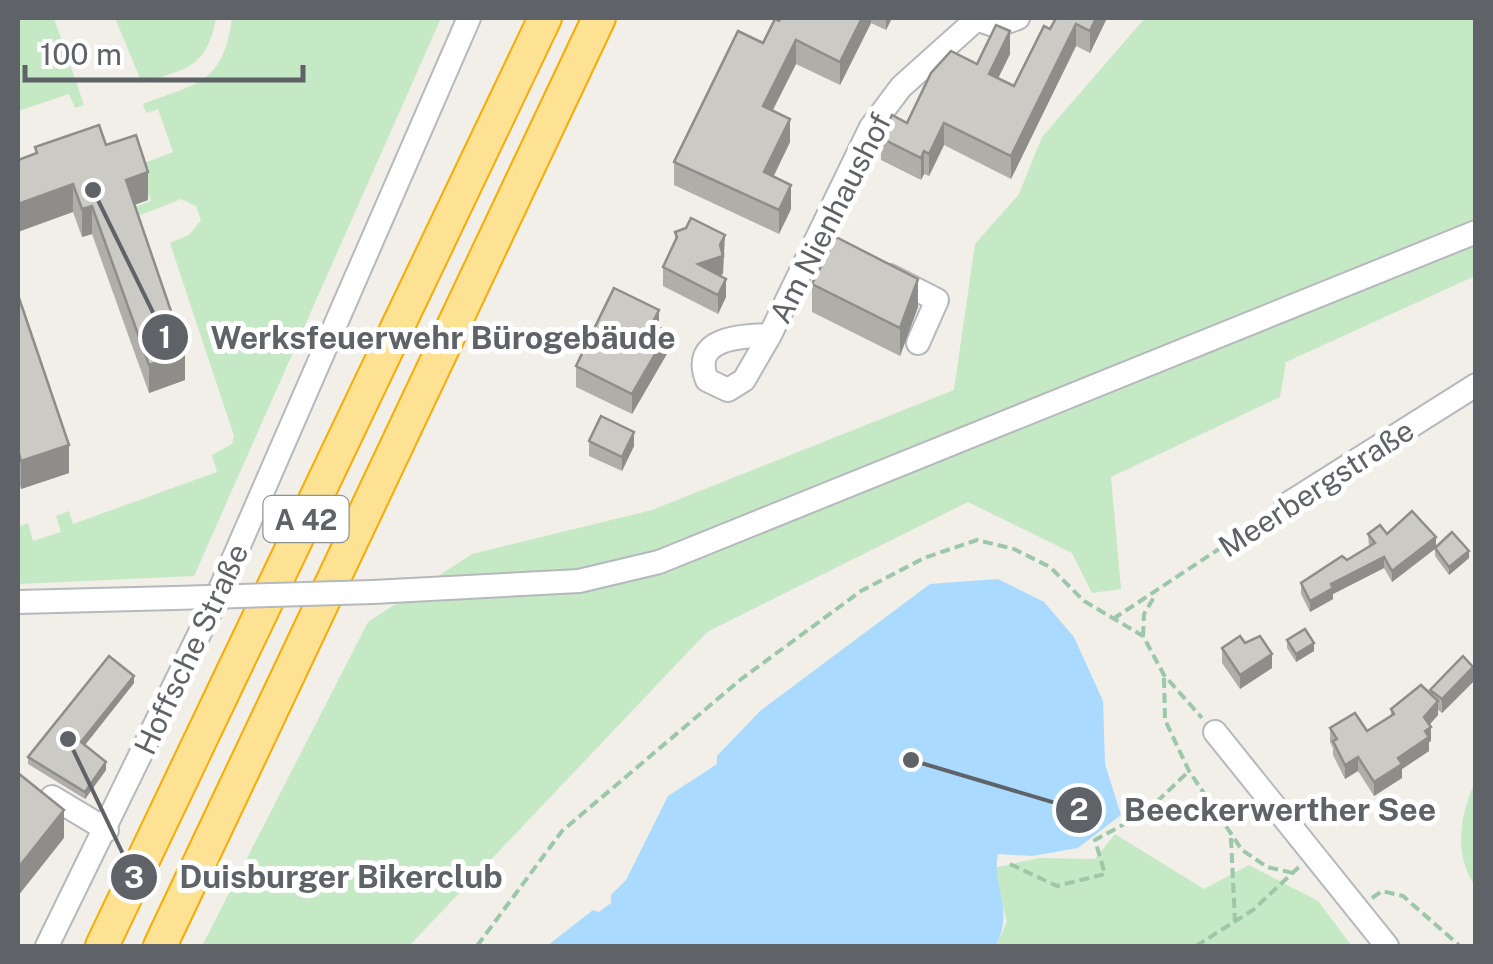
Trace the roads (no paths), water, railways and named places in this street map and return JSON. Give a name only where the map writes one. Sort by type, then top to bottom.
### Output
[{"type":"highway","name":"A 42","points":[[102,946],[544,18]]},
{"type":"highway","name":"A 42","points":[[160,946],[600,18]]},
{"type":"street","name":"Hoffsche Straße","points":[[47,946],[107,830],[211,610],[469,18]]},
{"type":"street","name":"Am Nienhaushof","points":[[770,335],[824,242],[871,128],[900,88],[978,19],[996,26],[1018,18]]},
{"type":"street","points":[[18,602],[373,592],[579,581],[659,562],[1476,232]]},
{"type":"street","points":[[868,264],[937,300],[918,343]]},
{"type":"street","name":"Meerbergstraße","points":[[1286,505],[1476,385]]},
{"type":"street","points":[[1215,732],[1387,946]]},
{"type":"street","points":[[52,798],[107,830]]},
{"type":"water","points":[[998,579],[1044,602],[1074,637],[1103,701],[1105,764],[1121,815],[1078,848],[1032,856],[998,854],[1003,919],[996,946],[547,946],[593,910],[599,912],[611,903],[611,895],[626,880],[668,796],[717,764],[717,756],[760,711],[930,584]]},
{"type":"place","name":"Werksfeuerwehr Bürogebäude","points":[[93,190]]},
{"type":"place","name":"Duisburger Bikerclub","points":[[68,739]]},
{"type":"place","name":"Beeckerwerther See","points":[[911,760]]}]
